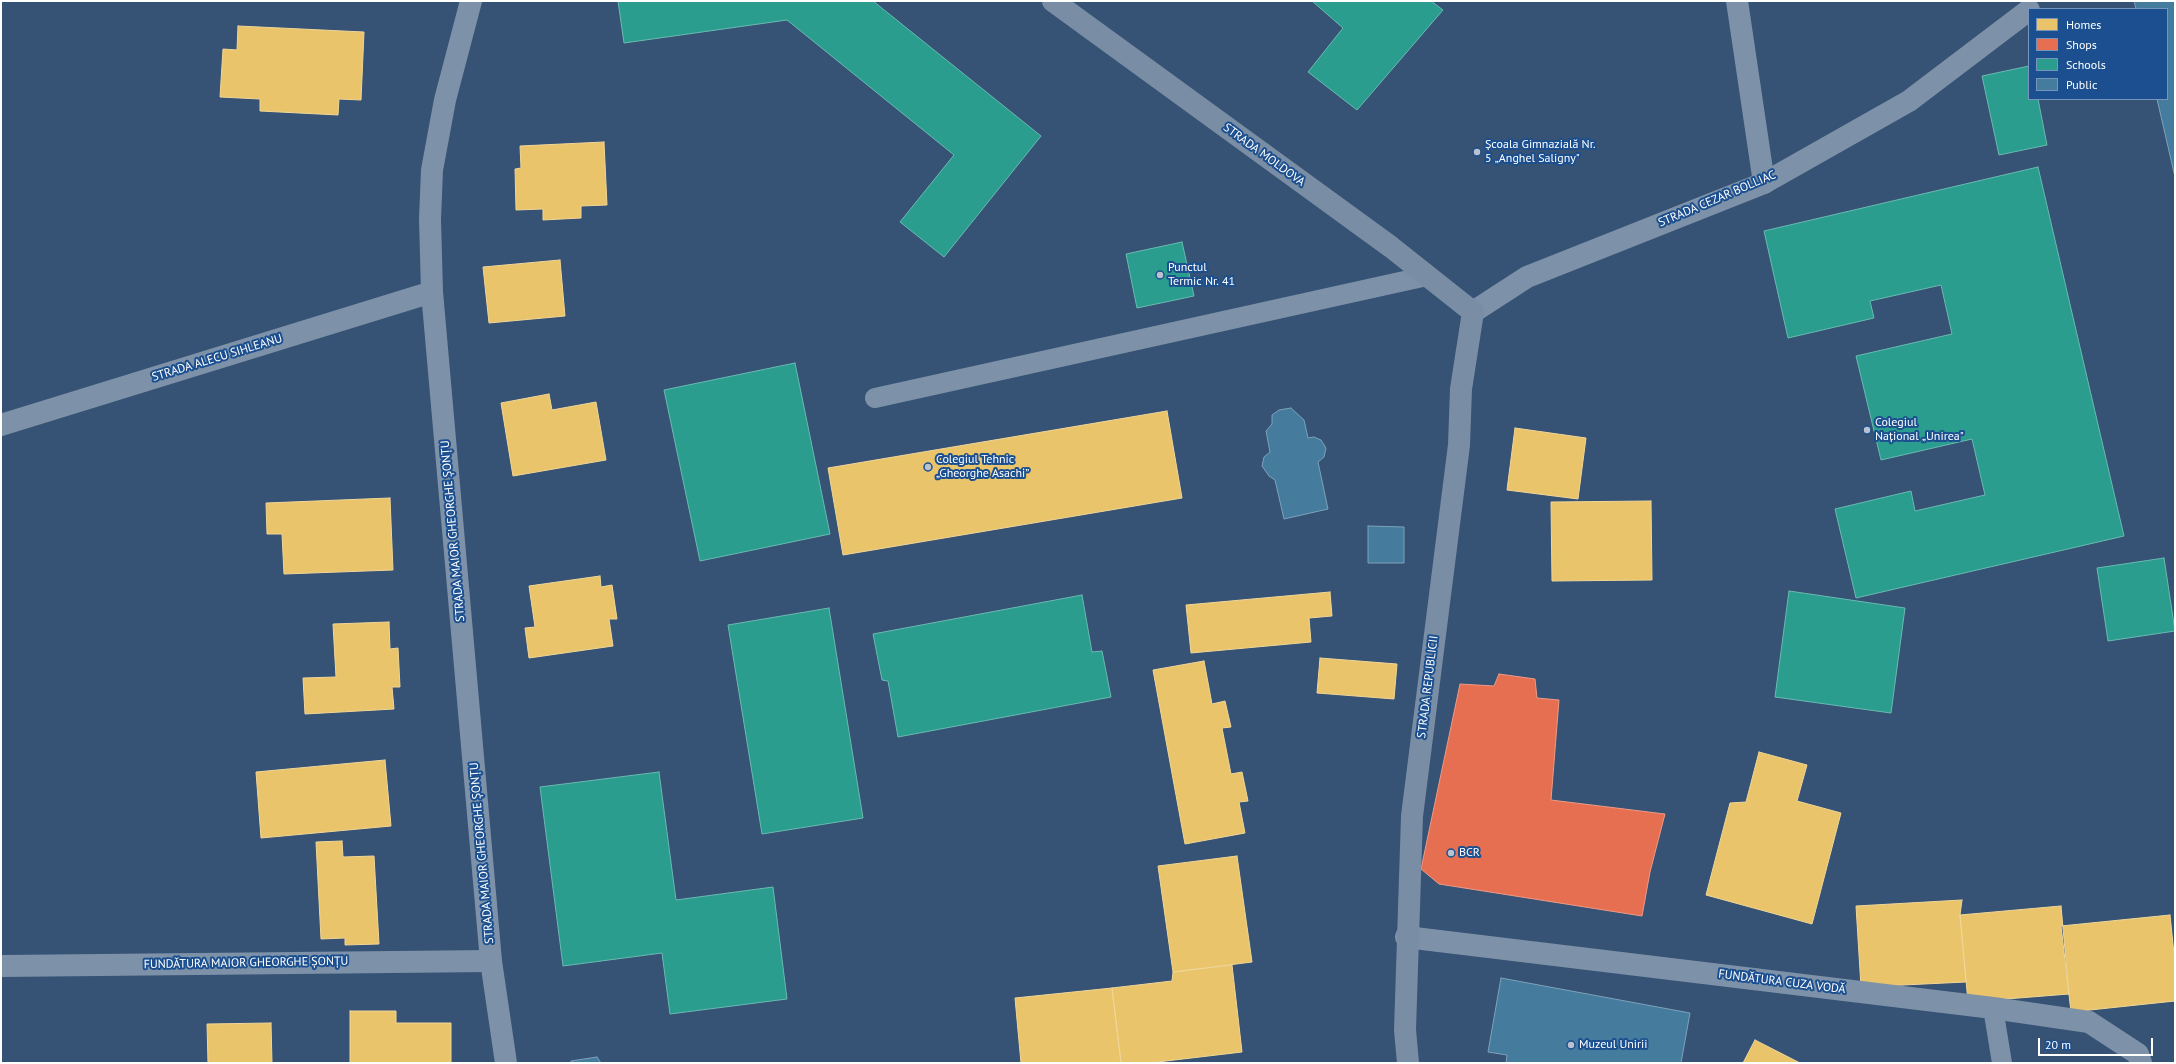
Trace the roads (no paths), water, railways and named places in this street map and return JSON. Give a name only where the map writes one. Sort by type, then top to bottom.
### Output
[{"type":"main road","name":"STRADA MOLDOVA","points":[[1053,1],[1391,247],[1473,312]]},
{"type":"main road","name":"STRADA REPUBLICII","points":[[1408,1063],[1405,1030],[1406,937],[1412,816],[1459,446],[1461,389],[1473,312]]},
{"type":"street","name":"STRADA MAIOR GHEORGHE ȘONȚU","points":[[470,1],[445,100],[432,170],[430,218],[432,292],[491,961],[506,1063]]},
{"type":"street","points":[[1737,1],[1764,183]]},
{"type":"street","name":"STRADA CEZAR BOLLIAC","points":[[2032,8],[2041,1]]},
{"type":"street","name":"STRADA CEZAR BOLLIAC","points":[[1473,312],[1527,277],[1764,183],[1909,101],[2028,12]]},
{"type":"street","name":"STRADA ALECU SIHLEANU","points":[[1,425],[432,292]]},
{"type":"street","name":"FUNDĂTURA CUZA VODĂ","points":[[1406,937],[1994,1008],[2089,1022],[2138,1054],[2141,1063]]},
{"type":"street","name":"FUNDĂTURA MAIOR GHEORGHE ȘONȚU","points":[[1,966],[491,961]]},
{"type":"lane","points":[[875,398],[1427,276]]},
{"type":"lane","points":[[1994,1008],[2002,1063]]},
{"type":"place","name":"Școala Gimnazială Nr. 5 „Anghel Saligny\"","points":[[1477,152]]},
{"type":"place","name":"Punctul Termic Nr. 41","points":[[1160,275]]},
{"type":"place","name":"Colegiul Național „Unirea\"","points":[[1867,430]]},
{"type":"place","name":"Colegiul Tehnic „Gheorghe Asachi”","points":[[928,467]]},
{"type":"place","name":"BCR","points":[[1451,853]]},
{"type":"place","name":"Muzeul Unirii","points":[[1571,1045]]}]
